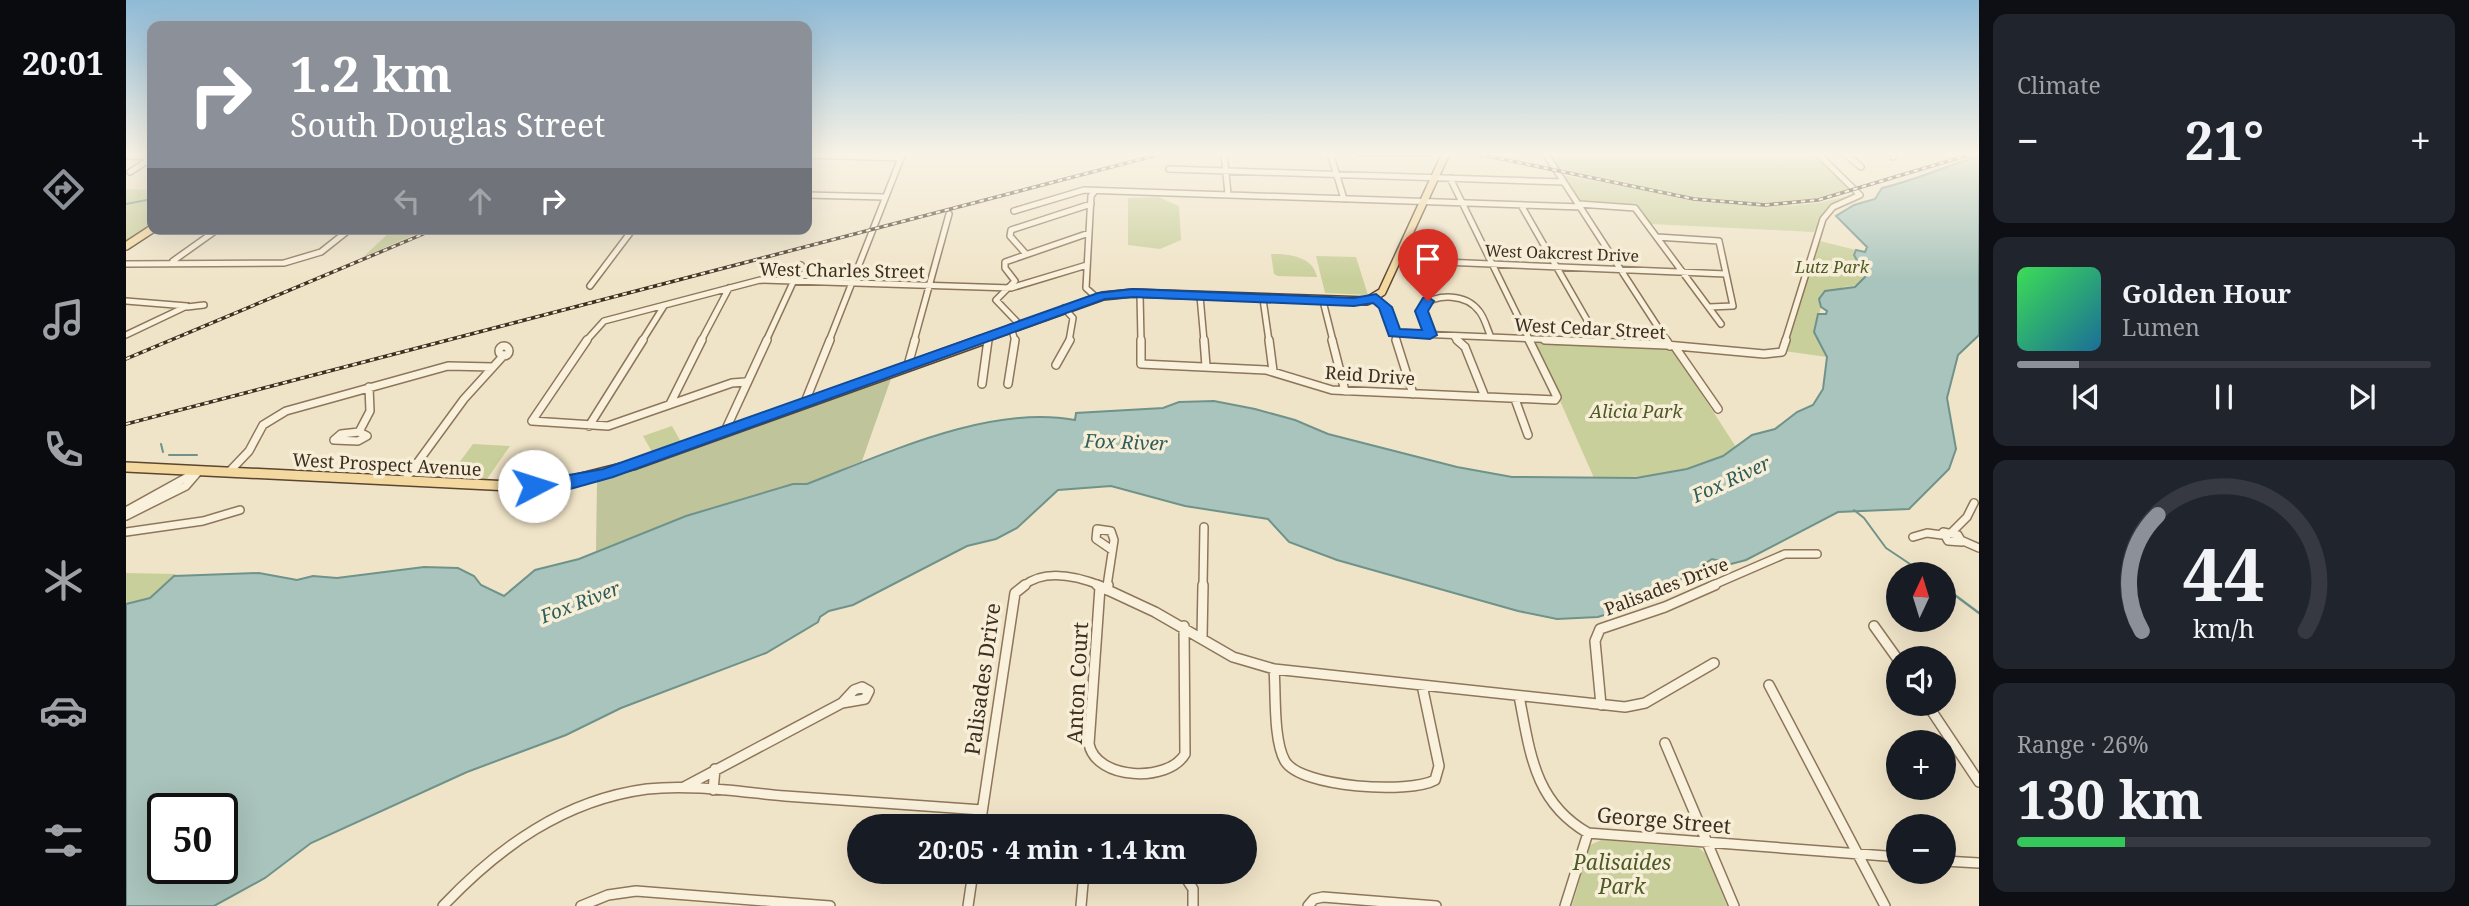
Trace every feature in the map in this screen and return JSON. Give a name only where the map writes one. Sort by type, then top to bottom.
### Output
[{"type":"main road","points":[[1376,298],[1397,260],[1426,195]]},
{"type":"main road","points":[[126,246],[147,232]]},
{"type":"main road","name":"West Prospect Avenue","points":[[126,467],[534,486],[570,483],[607,474],[1096,297],[1140,294],[1360,302],[1376,298]]},
{"type":"street","points":[[805,402],[886,197],[818,195]]},
{"type":"street","points":[[1014,211],[1067,195]]},
{"type":"street","points":[[1096,195],[1091,204],[1086,288],[1096,297]]},
{"type":"street","points":[[1258,195],[1633,207],[1721,324]]},
{"type":"street","points":[[1458,195],[1528,339]]},
{"type":"street","points":[[1573,195],[1672,346],[1718,409]]},
{"type":"street","name":"West Cedar Street","points":[[1394,333],[1672,346],[1765,354],[1784,351],[1823,219],[1833,207],[1859,195]]},
{"type":"street","points":[[1025,253],[1010,236],[1011,230],[1091,204]]},
{"type":"street","points":[[1521,205],[1599,342]]},
{"type":"street","points":[[908,365],[949,214]]},
{"type":"street","points":[[1008,384],[1015,326],[996,300],[1001,293],[1012,288],[1015,279],[1004,264],[1025,253],[1089,233]]},
{"type":"street","points":[[172,262],[210,235]]},
{"type":"street","points":[[126,264],[290,262],[321,252],[342,235]]},
{"type":"street","points":[[590,286],[628,235]]},
{"type":"street","points":[[1657,237],[1718,241],[1733,306],[1709,307]]},
{"type":"street","name":"West Oakcrest Drive","points":[[1397,260],[1726,274]]},
{"type":"street","points":[[725,431],[801,265]]},
{"type":"street","name":"West Charles Street","points":[[589,426],[532,421],[599,324],[760,280],[1012,288],[1087,265]]},
{"type":"street","points":[[670,404],[729,288]]},
{"type":"street","name":"Reid Drive","points":[[1140,294],[1141,364],[1273,371],[1318,388],[1556,399],[1528,339]]},
{"type":"street","points":[[1200,296],[1206,366]]},
{"type":"street","points":[[1376,298],[1386,307],[1413,394]]},
{"type":"street","points":[[1430,335],[1422,306],[1431,299],[1448,298],[1475,308],[1491,337]]},
{"type":"street","points":[[1263,299],[1273,371]]},
{"type":"street","points":[[1323,301],[1345,391]]},
{"type":"street","points":[[126,302],[180,303],[187,307]]},
{"type":"street","points":[[126,335],[187,307],[204,305]]},
{"type":"street","points":[[589,426],[664,305]]},
{"type":"street","points":[[1056,365],[1073,333],[1073,318],[1064,308]]},
{"type":"street","points":[[982,384],[988,336]]},
{"type":"street","points":[[1454,336],[1465,347],[1485,397]]},
{"type":"street","points":[[1465,347],[1467,337]]},
{"type":"street","points":[[404,481],[464,400],[503,355]]},
{"type":"street","points":[[229,472],[253,446],[259,428],[274,416],[448,366],[493,367]]},
{"type":"street","points":[[589,426],[608,426],[732,383],[746,382]]},
{"type":"street","points":[[359,432],[371,416],[369,387]]},
{"type":"street","points":[[1515,399],[1528,435]]},
{"type":"street","points":[[126,514],[186,486],[199,471]]},
{"type":"street","points":[[1952,532],[1967,517],[1974,503]]},
{"type":"street","points":[[126,532],[156,525],[225,518],[240,510]]},
{"type":"street","points":[[1202,638],[1204,527]]},
{"type":"street","points":[[1942,535],[1945,531],[1952,532],[1963,541],[1979,548]]},
{"type":"street","points":[[1913,537],[1927,533],[1942,535],[1955,543],[1963,541]]},
{"type":"street","points":[[1104,589],[1112,550]]},
{"type":"street","name":"Palisades Drive","points":[[1601,705],[1595,641],[1600,629],[1665,607],[1789,553],[1817,554]]},
{"type":"street","name":"Palisades Drive","points":[[982,814],[1015,593],[1027,580],[1041,575],[1060,575],[1140,602],[1240,660],[1274,669],[1625,707],[1645,703],[1714,663]]},
{"type":"street","name":"Anton Court","points":[[1104,589],[1089,744],[1091,754],[1101,765],[1162,771],[1174,769],[1182,762],[1185,754],[1184,626]]},
{"type":"street","points":[[1874,626],[1888,646]]},
{"type":"street","points":[[1274,669],[1283,758],[1294,772],[1312,780],[1414,787],[1435,780],[1439,766],[1422,685]]},
{"type":"street","points":[[1769,685],[1885,906]]},
{"type":"street","name":"George Street","points":[[1519,696],[1544,795],[1560,817],[1588,833],[1886,856]]},
{"type":"street","points":[[684,788],[842,703]]},
{"type":"street","points":[[1935,716],[1979,782]]},
{"type":"street","points":[[1665,743],[1734,906]]},
{"type":"street","points":[[713,790],[716,769]]},
{"type":"street","points":[[443,906],[505,846],[561,813],[625,793],[684,788],[982,810]]},
{"type":"street","points":[[1565,906],[1588,833]]},
{"type":"street","points":[[1956,862],[1979,863]]},
{"type":"street","points":[[968,906],[971,884]]},
{"type":"street","points":[[1081,906],[1083,884]]},
{"type":"street","points":[[1190,884],[1193,889],[1194,906]]},
{"type":"street","points":[[581,906],[608,895],[636,891],[830,906]]},
{"type":"street","points":[[1308,906],[1314,898],[1323,897],[1436,906]]},
{"type":"green space","points":[[126,195],[147,195],[147,230],[126,244]]},
{"type":"green space","points":[[1575,195],[1830,195],[1786,206],[1854,195],[1826,209],[1814,232],[1650,224],[1635,206],[1579,202]]},
{"type":"green space","points":[[1158,197],[1179,206],[1181,240],[1160,249],[1128,245],[1128,198]]},
{"type":"green space","points":[[387,235],[414,235],[363,257]]},
{"type":"green space","name":"Lutz Park","points":[[1816,240],[1856,250],[1861,268],[1869,273],[1858,285],[1844,287],[1819,299],[1821,307],[1814,332],[1827,357],[1784,351]]},
{"type":"green space","points":[[1271,254],[1305,260],[1315,270],[1317,277],[1274,274]]},
{"type":"green space","points":[[1316,256],[1356,257],[1368,295],[1325,293]]},
{"type":"green space","name":"Alicia Park","points":[[1534,342],[1672,348],[1736,447],[1704,464],[1668,473],[1594,478]]},
{"type":"green space","points":[[893,373],[862,461],[806,484],[793,484],[686,516],[596,551],[597,481]]},
{"type":"green space","points":[[672,426],[681,442],[652,452],[643,436]]},
{"type":"green space","points":[[473,444],[510,446],[487,479],[450,475]]},
{"type":"green space","points":[[126,573],[176,574],[150,598],[126,604]]},
{"type":"green space","name":"Palisaides Park","points":[[1601,840],[1699,848],[1706,854],[1727,906],[1572,906],[1590,845]]},
{"type":"water","name":"Fox River","points":[[1877,195],[1979,195],[1979,335],[1958,355],[1947,398],[1956,449],[1949,469],[1909,509],[1838,512],[1746,560],[1731,564],[1712,559],[1647,601],[1598,617],[1557,619],[1518,611],[1337,560],[1289,542],[1268,519],[1185,506],[1111,486],[1058,490],[1017,528],[996,539],[967,546],[853,605],[829,611],[820,617],[818,622],[766,653],[621,708],[566,735],[467,772],[311,843],[265,878],[214,906],[126,906],[126,604],[150,598],[174,576],[259,573],[297,580],[313,576],[337,578],[424,567],[458,568],[474,576],[481,585],[504,596],[535,570],[579,559],[686,516],[793,484],[807,484],[938,435],[1008,419],[1042,417],[1075,420],[1076,413],[1163,408],[1179,402],[1214,401],[1255,409],[1295,420],[1328,434],[1457,467],[1512,477],[1636,478],[1687,469],[1723,456],[1752,435],[1775,429],[1797,412],[1813,405],[1823,389],[1827,357],[1814,332],[1818,314],[1826,314],[1827,311],[1821,307],[1819,299],[1825,291],[1855,287],[1869,273],[1861,268],[1854,255],[1856,250],[1865,252],[1867,247],[1836,216],[1854,205],[1875,199]]},
{"type":"waterway","points":[[126,204],[147,200]]},
{"type":"waterway","points":[[161,444],[163,452]]},
{"type":"waterway","points":[[169,455],[197,455]]},
{"type":"waterway","points":[[1854,510],[1864,518],[1886,548],[1907,562]]},
{"type":"waterway","points":[[1956,596],[1979,613]]},
{"type":"railway","points":[[126,424],[1003,195]]},
{"type":"railway","points":[[1676,195],[1765,205],[1818,200],[1834,195]]},
{"type":"railway","points":[[126,359],[421,235]]},
{"type":"route","points":[[534,486],[570,483],[607,474],[1103,296],[1133,293],[1354,302],[1376,298],[1386,307],[1394,333],[1430,335],[1422,311],[1428,301]]}]
